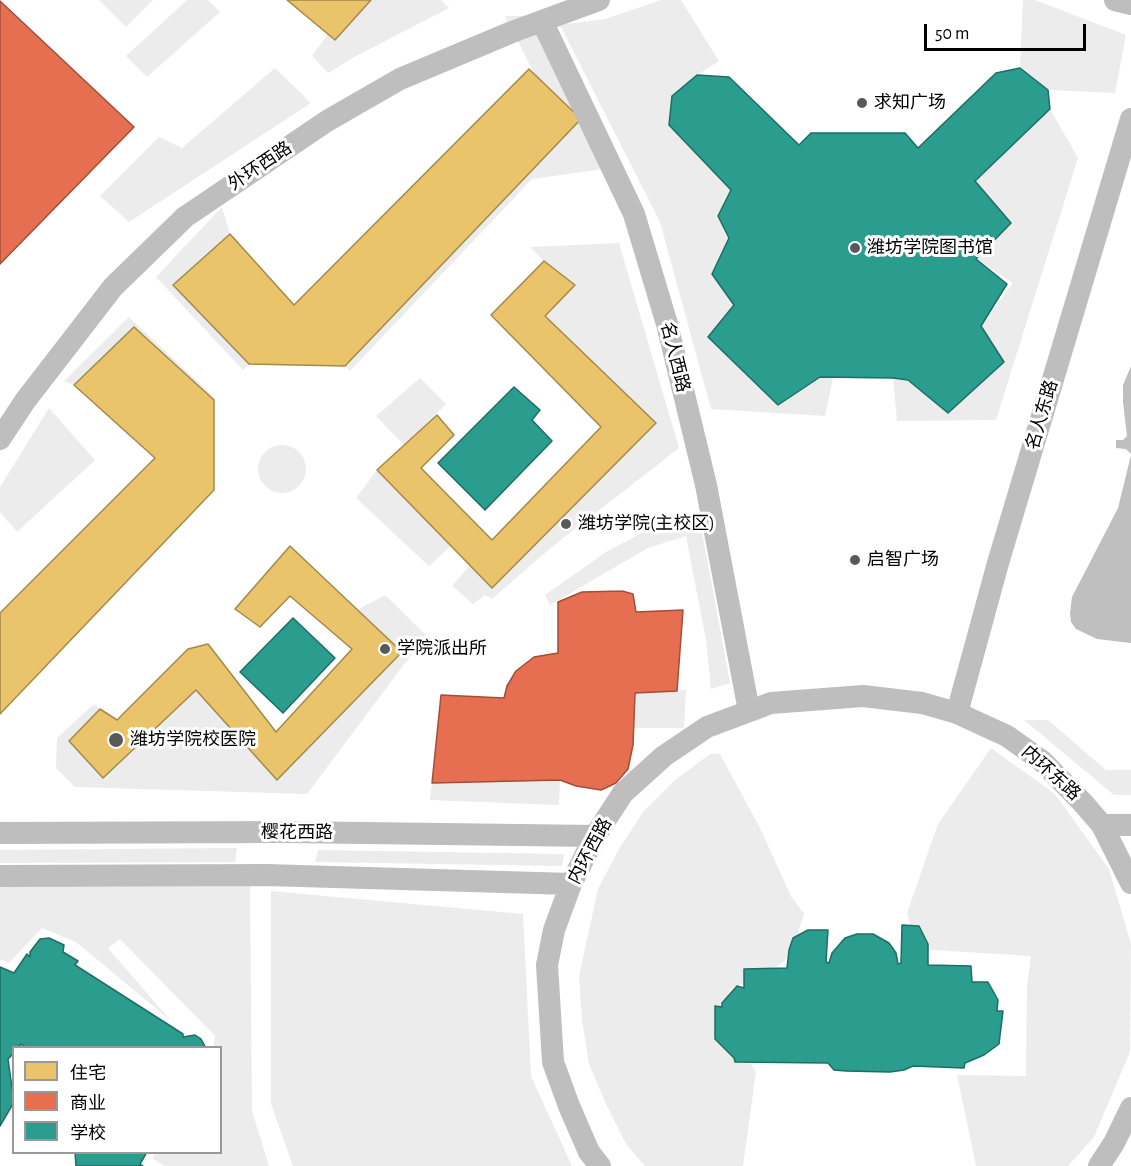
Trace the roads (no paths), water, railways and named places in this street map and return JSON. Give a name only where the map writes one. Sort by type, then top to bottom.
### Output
[{"type":"street","name":"外环西路","points":[[0,439],[25,401],[113,287],[185,217],[327,121],[400,79],[599,0]]},
{"type":"street","points":[[1115,0],[1131,4]]},
{"type":"street","name":"名人西路","points":[[542,21],[634,214],[667,324],[706,485],[749,711]]},
{"type":"street","name":"名人东路","points":[[957,713],[998,563],[1131,119]]},
{"type":"street","name":"内环西路","points":[[600,1166],[590,1152],[569,1106],[553,1062],[547,965],[554,930],[571,884],[595,836],[623,794],[664,756],[707,727],[771,703],[863,696]]},
{"type":"street","name":"内环东路","points":[[863,696],[922,702],[957,713],[1007,736],[1042,761],[1083,803],[1102,825],[1130,876]]},
{"type":"street","points":[[1102,825],[1131,825]]},
{"type":"street","name":"樱花西路","points":[[0,833],[299,832],[595,836]]},
{"type":"street","points":[[0,876],[267,875],[571,884]]},
{"type":"street","points":[[1099,1166],[1114,1143],[1131,1108]]},
{"type":"place","name":"求知广场","points":[[862,103]]},
{"type":"place","name":"潍坊学院图书馆","points":[[855,248]]},
{"type":"place","name":"潍坊学院(主校区)","points":[[566,524]]},
{"type":"place","name":"启智广场","points":[[855,560]]},
{"type":"place","name":"学院派出所","points":[[385,649]]},
{"type":"place","name":"潍坊学院校医院","points":[[116,740]]}]
